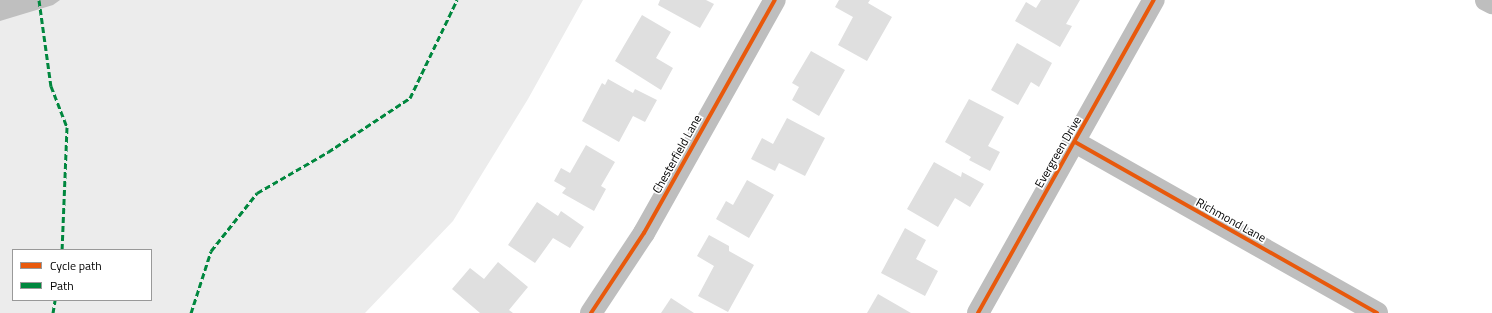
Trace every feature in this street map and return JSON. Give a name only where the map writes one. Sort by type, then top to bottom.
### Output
[{"type":"street","name":"Chesterfield Lane","points":[[591,313],[644,233],[775,0]]},
{"type":"street","name":"Evergreen Drive","points":[[978,313],[1154,0]]},
{"type":"street","points":[[1486,0],[1492,3]]},
{"type":"street","name":"Richmond Lane","points":[[1075,142],[1377,313]]},
{"type":"shaded area","points":[[0,0],[583,0],[528,99],[453,221],[365,313],[0,313]]},
{"type":"shaded area","points":[[0,0],[60,0],[53,5],[0,21]]},
{"type":"building","points":[[660,0],[706,0],[714,4],[700,28],[658,5]]},
{"type":"building","points":[[839,0],[870,0],[868,3],[892,17],[867,61],[838,45],[853,17],[835,7]]},
{"type":"building","points":[[1041,0],[1080,0],[1066,24],[1072,26],[1060,47],[1015,21],[1026,2],[1036,8]]},
{"type":"building","points":[[642,15],[671,32],[656,58],[673,68],[661,90],[615,61]]},
{"type":"building","points":[[1017,43],[1052,63],[1039,87],[1031,82],[1018,105],[991,90]]},
{"type":"building","points":[[811,51],[845,70],[819,116],[792,100],[799,87],[792,83]]},
{"type":"building","points":[[608,79],[633,93],[635,89],[657,100],[645,122],[633,116],[619,142],[582,121],[602,83],[605,85]]},
{"type":"building","points":[[969,99],[1004,117],[988,146],[1000,152],[990,171],[969,160],[971,157],[945,142]]},
{"type":"building","points":[[787,118],[825,138],[805,176],[779,163],[775,171],[751,159],[762,138],[773,144]]},
{"type":"building","points":[[586,145],[615,162],[601,186],[606,189],[594,211],[562,193],[566,188],[554,181],[561,168],[570,173]]},
{"type":"building","points":[[934,162],[961,177],[962,172],[984,184],[970,207],[955,198],[938,227],[907,209]]},
{"type":"building","points":[[747,180],[774,195],[749,238],[716,219],[726,201],[733,205]]},
{"type":"building","points":[[537,202],[558,216],[561,211],[584,227],[570,248],[553,238],[535,263],[508,245]]},
{"type":"building","points":[[905,228],[926,240],[916,259],[938,271],[925,296],[881,273]]},
{"type":"building","points":[[709,235],[729,246],[729,251],[754,265],[728,312],[698,296],[714,266],[697,256]]},
{"type":"building","points":[[498,262],[528,287],[509,310],[513,313],[480,313],[452,289],[470,268],[484,279]]},
{"type":"building","points":[[878,294],[911,313],[867,313]]},
{"type":"building","points":[[671,298],[694,313],[661,313]]},
{"type":"marked path","points":[[39,0],[51,86],[67,127],[62,249]]},
{"type":"marked path","points":[[191,313],[211,251],[257,193],[328,152],[410,98],[457,0]]},
{"type":"marked path","points":[[53,313],[55,301]]},
{"type":"cycle path","points":[[591,313],[644,233],[775,0]]},
{"type":"cycle path","points":[[978,313],[1154,0]]},
{"type":"cycle path","points":[[1075,142],[1377,313]]}]
